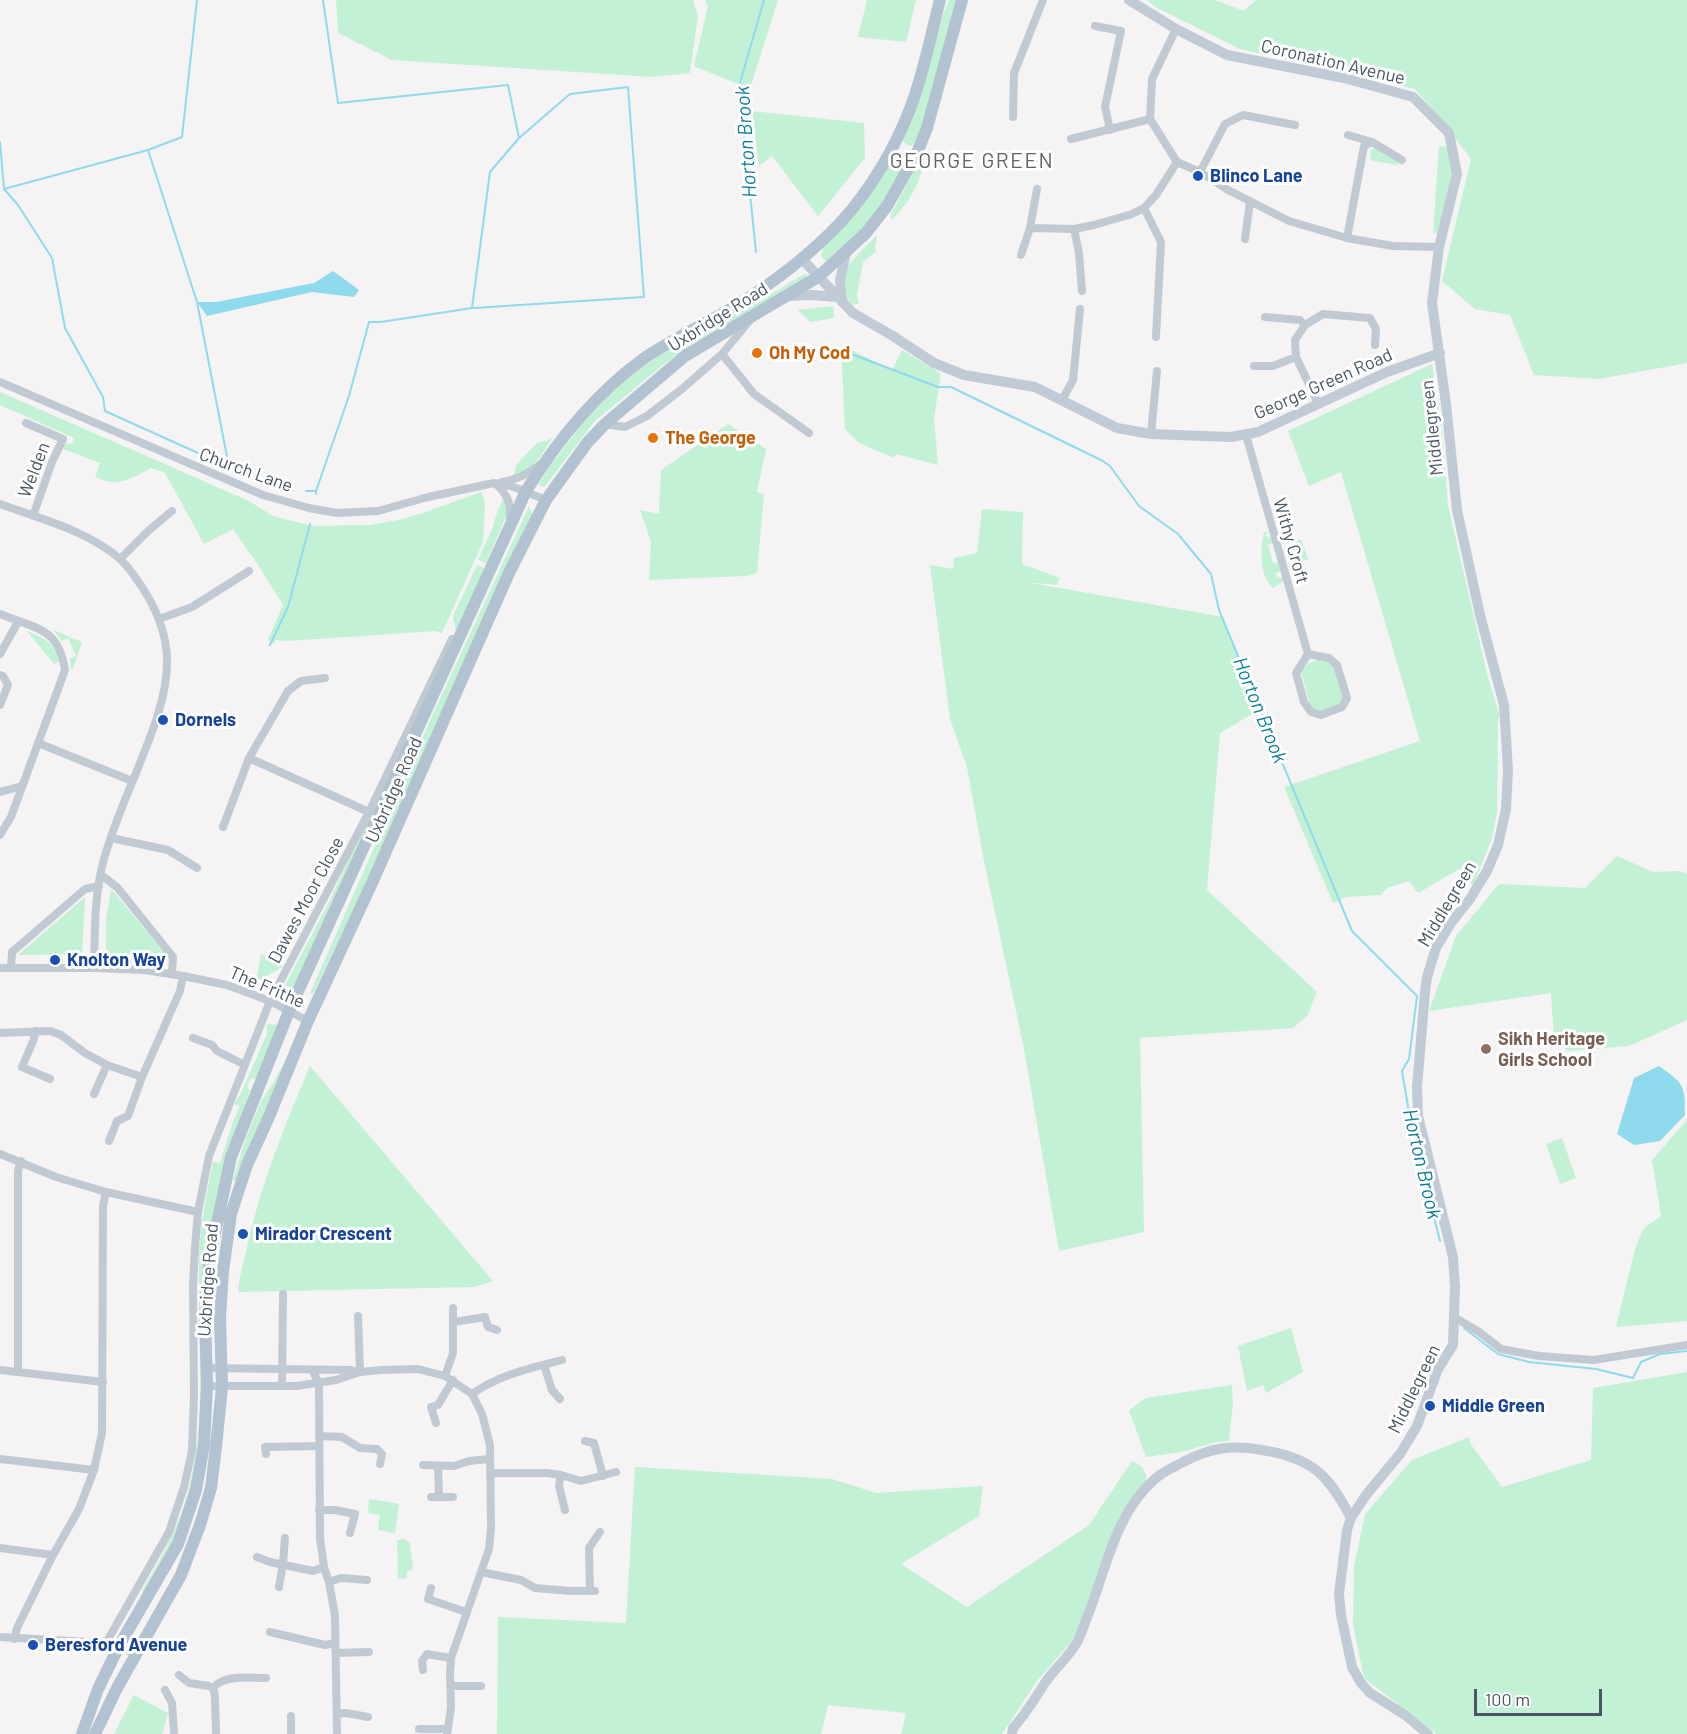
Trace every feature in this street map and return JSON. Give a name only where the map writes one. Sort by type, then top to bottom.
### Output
[{"type":"main road","name":"Uxbridge Road","points":[[82,1734],[98,1689],[119,1646],[178,1544],[196,1490],[204,1445],[207,1386],[205,1316],[209,1262],[231,1157],[289,1011],[526,491],[547,457],[575,422],[616,381],[643,359],[671,341],[734,307],[786,272],[841,222],[865,191],[896,143],[912,104],[940,0]]},
{"type":"main road","name":"Uxbridge Road","points":[[95,1734],[135,1654],[181,1575],[211,1488],[222,1387],[220,1318],[223,1271],[231,1214],[247,1165],[308,1021],[372,883],[509,573],[546,500],[587,443],[605,424],[685,356],[818,277],[866,233],[887,206],[917,153],[930,118],[962,0]]},
{"type":"street","points":[[1013,117],[1014,73],[1043,0]]},
{"type":"street","name":"Coronation Avenue","points":[[1129,0],[1176,29],[1227,55],[1344,78],[1413,97],[1449,134],[1457,174],[1439,247],[1432,303],[1440,353]]},
{"type":"street","points":[[1095,26],[1121,31],[1105,107],[1110,130]]},
{"type":"street","points":[[1176,29],[1152,79],[1150,119],[1177,162],[1200,172],[1289,221],[1347,238],[1393,246],[1439,247]]},
{"type":"street","points":[[1200,172],[1225,124],[1243,115],[1295,125]]},
{"type":"street","points":[[1071,139],[1150,119]]},
{"type":"street","points":[[1348,135],[1372,142],[1402,160]]},
{"type":"street","points":[[1347,238],[1364,146],[1372,142]]},
{"type":"street","points":[[1030,228],[1074,229],[1122,217],[1144,208],[1156,195],[1177,162]]},
{"type":"street","points":[[1021,255],[1030,228],[1037,189]]},
{"type":"street","points":[[1245,239],[1250,201]]},
{"type":"street","points":[[1144,208],[1161,242],[1156,337]]},
{"type":"street","points":[[1074,229],[1082,291]]},
{"type":"street","points":[[787,296],[839,299],[840,280],[846,252]]},
{"type":"street","name":"George Green Road","points":[[801,259],[853,313],[934,363],[964,375],[1035,387],[1117,428],[1151,434],[1231,437],[1246,435],[1284,421],[1387,372],[1440,353]]},
{"type":"street","points":[[1062,400],[1073,380],[1080,309]]},
{"type":"street","points":[[1318,403],[1296,357],[1295,340],[1305,325],[1323,314],[1370,318],[1376,329],[1375,345]]},
{"type":"street","points":[[1265,317],[1300,320],[1305,325]]},
{"type":"street","points":[[605,424],[625,427],[646,416],[682,389],[722,354],[752,318]]},
{"type":"street","name":"Middlegreen","points":[[1351,1518],[1366,1495],[1400,1454],[1417,1426],[1438,1369],[1454,1345],[1453,1257],[1418,1116],[1425,993],[1427,977],[1436,948],[1487,871],[1498,846],[1506,809],[1508,770],[1504,705],[1480,615],[1457,510],[1440,353]]},
{"type":"street","points":[[722,354],[754,394],[809,433]]},
{"type":"street","points":[[1254,366],[1274,366],[1296,357]]},
{"type":"street","points":[[1151,434],[1156,371]]},
{"type":"street","name":"Church Lane","points":[[0,382],[262,495],[337,513],[378,511],[428,497],[515,480],[526,475],[547,457]]},
{"type":"street","name":"Welden","points":[[26,423],[63,439],[33,516]]},
{"type":"street","name":"Withy Croft","points":[[1246,435],[1308,654]]},
{"type":"street","points":[[494,483],[504,492],[508,500],[511,509],[510,525]]},
{"type":"street","name":"Church Lane","points":[[494,483],[511,486],[546,500]]},
{"type":"street","points":[[0,504],[70,530],[101,545],[120,559],[131,571],[151,601],[159,619],[167,660],[164,688],[155,725],[111,838],[104,862],[95,917],[94,968]]},
{"type":"street","points":[[120,559],[172,511]]},
{"type":"street","points":[[159,619],[192,607],[249,571]]},
{"type":"street","points":[[0,614],[43,630],[55,639],[62,653],[65,670],[11,817],[0,835]]},
{"type":"street","points":[[0,654],[18,622]]},
{"type":"street","name":"Dawes Moor Close","points":[[270,1001],[369,812],[452,639]]},
{"type":"street","points":[[1308,654],[1329,658],[1337,665],[1347,698],[1342,707],[1321,715],[1311,712],[1304,702],[1296,673],[1308,654]]},
{"type":"street","points":[[0,675],[8,685],[0,705]]},
{"type":"street","points":[[223,827],[249,758],[288,692],[301,681],[325,678]]},
{"type":"street","points":[[38,743],[132,782]]},
{"type":"street","points":[[249,758],[369,812]]},
{"type":"street","points":[[0,792],[22,786]]},
{"type":"street","points":[[111,838],[168,850],[197,868]]},
{"type":"street","points":[[102,875],[117,887],[173,957],[172,974]]},
{"type":"street","points":[[11,968],[12,952],[85,889],[99,886]]},
{"type":"street","name":"The Frithe","points":[[0,968],[94,968],[144,970],[172,974],[227,985],[270,1001],[308,1021]]},
{"type":"street","points":[[109,1141],[117,1121],[128,1116],[142,1077],[180,991],[183,976]]},
{"type":"street","name":"Uxbridge Road","points":[[106,1643],[169,1532],[184,1487],[192,1451],[193,1286],[198,1212],[209,1156],[270,1001]]},
{"type":"street","points":[[35,1031],[22,1067],[50,1079]]},
{"type":"street","points":[[0,1033],[50,1031],[61,1035],[85,1053],[107,1065],[142,1077]]},
{"type":"street","points":[[193,1038],[212,1045],[217,1051],[245,1065]]},
{"type":"street","points":[[94,1094],[107,1065]]},
{"type":"street","points":[[0,1154],[56,1177],[106,1192],[198,1212]]},
{"type":"street","points":[[18,1372],[18,1171],[21,1161]]},
{"type":"street","points":[[14,1639],[17,1628],[53,1555],[79,1509],[94,1470],[102,1433],[106,1192]]},
{"type":"street","points":[[282,1386],[283,1294]]},
{"type":"street","points":[[445,1376],[453,1353],[453,1308]]},
{"type":"street","points":[[358,1316],[360,1372]]},
{"type":"street","points":[[454,1322],[485,1317],[488,1327],[497,1330]]},
{"type":"street","points":[[1454,1317],[1501,1348],[1539,1356],[1594,1360],[1687,1345]]},
{"type":"street","points":[[472,1394],[499,1378],[562,1360]]},
{"type":"street","points":[[544,1365],[552,1390],[560,1399]]},
{"type":"street","points":[[206,1368],[360,1372]]},
{"type":"street","points":[[207,1386],[282,1386],[336,1380],[360,1372],[418,1369],[445,1376],[472,1394],[482,1414],[490,1444],[489,1549],[451,1658],[451,1708],[448,1732],[419,1729]]},
{"type":"street","points":[[0,1370],[103,1382]]},
{"type":"street","points":[[312,1370],[319,1383],[320,1538],[335,1616],[337,1734]]},
{"type":"street","points":[[436,1423],[431,1407],[438,1405],[453,1380]]},
{"type":"street","points":[[319,1436],[342,1437],[360,1448],[377,1449],[382,1454],[380,1464]]},
{"type":"street","points":[[585,1441],[594,1443],[603,1476]]},
{"type":"street","points":[[266,1454],[265,1447],[319,1446]]},
{"type":"street","points":[[1011,1732],[1025,1715],[1047,1680],[1076,1644],[1102,1577],[1113,1539],[1128,1509],[1156,1478],[1167,1471],[1222,1447],[1243,1447],[1278,1452],[1296,1459],[1317,1470],[1331,1484],[1351,1518],[1347,1530],[1339,1594],[1352,1667],[1370,1693],[1405,1715],[1428,1734]]},
{"type":"street","points":[[0,1459],[94,1470]]},
{"type":"street","points":[[423,1465],[454,1466],[469,1461],[489,1459]]},
{"type":"street","points":[[438,1466],[435,1496],[453,1497]]},
{"type":"street","points":[[490,1473],[561,1475],[581,1481],[616,1472]]},
{"type":"street","points":[[561,1475],[559,1486],[565,1510]]},
{"type":"street","points":[[319,1510],[355,1514],[350,1533]]},
{"type":"street","points":[[482,1572],[521,1580],[535,1588],[592,1591],[589,1548],[600,1532]]},
{"type":"street","points":[[279,1587],[285,1538]]},
{"type":"street","points":[[0,1548],[53,1555]]},
{"type":"street","points":[[257,1557],[313,1571],[324,1567]]},
{"type":"street","points":[[329,1582],[341,1578],[367,1580]]},
{"type":"street","points":[[431,1588],[428,1599],[466,1612]]},
{"type":"street","points":[[270,1632],[325,1645],[335,1644]]},
{"type":"street","points":[[0,1647],[1,1637],[106,1643],[119,1646],[135,1654]]},
{"type":"street","points":[[336,1653],[369,1652]]},
{"type":"street","points":[[423,1670],[422,1660],[427,1654],[451,1658]]},
{"type":"street","points":[[179,1675],[189,1683],[213,1688]]},
{"type":"street","points":[[213,1688],[218,1682],[227,1678],[266,1678]]},
{"type":"street","points":[[450,1686],[481,1686]]},
{"type":"street","points":[[213,1688],[216,1734]]},
{"type":"street","points":[[165,1690],[172,1703],[174,1734]]},
{"type":"street","points":[[337,1714],[346,1713],[368,1717]]},
{"type":"street","points":[[291,1716],[291,1734]]},
{"type":"green space","points":[[336,0],[693,0],[698,16],[690,73],[653,77],[392,60],[338,33]]},
{"type":"green space","points":[[705,0],[778,0],[750,89],[694,66],[708,6]]},
{"type":"green space","points":[[867,0],[916,0],[906,42],[858,37]]},
{"type":"green space","points":[[949,0],[959,0],[916,143],[910,146],[903,140],[926,77]]},
{"type":"green space","points":[[1147,0],[1215,0],[1244,11],[1256,0],[1687,0],[1687,363],[1599,379],[1534,375],[1510,315],[1475,309],[1442,281],[1471,159],[1415,89],[1240,49],[1157,8]]},
{"type":"green space","points":[[752,111],[864,123],[865,158],[818,216],[772,156],[759,166]]},
{"type":"green space","points":[[1439,146],[1450,147],[1455,172],[1442,232],[1433,233]]},
{"type":"green space","points":[[1375,148],[1397,161],[1398,165],[1370,160],[1371,150]]},
{"type":"green space","points":[[901,152],[907,157],[906,164],[880,206],[850,242],[827,261],[824,260],[821,255],[824,247],[895,154]]},
{"type":"green space","points":[[920,164],[922,167],[915,189],[892,220],[890,216],[917,165]]},
{"type":"green space","points":[[877,235],[876,251],[863,262],[857,295],[859,303],[855,305],[846,297],[843,276],[847,266]]},
{"type":"green space","points":[[807,274],[807,277],[689,346],[663,365],[595,421],[545,486],[541,487],[539,484],[546,471],[584,422],[606,398],[640,368],[687,338],[750,307]]},
{"type":"green space","points":[[833,306],[834,318],[810,322],[798,310]]},
{"type":"green space","points":[[841,345],[892,370],[902,350],[940,373],[934,418],[938,465],[896,454],[894,458],[859,443],[845,429]]},
{"type":"green space","points":[[1432,364],[1442,429],[1448,505],[1487,674],[1500,717],[1498,718],[1497,813],[1492,838],[1473,886],[1459,869],[1418,893],[1409,881],[1387,888],[1381,895],[1346,897],[1333,903],[1284,787],[1420,741],[1341,472],[1309,486],[1288,431]]},
{"type":"green space","points":[[0,392],[249,501],[273,516],[312,526],[370,525],[398,520],[481,492],[485,502],[483,542],[442,633],[436,631],[275,640],[274,644],[268,640],[283,605],[233,529],[204,544],[165,473],[151,468],[131,479],[118,482],[95,477],[100,463],[61,448],[67,443],[72,444],[74,438],[0,405]]},
{"type":"green space","points":[[728,424],[766,449],[757,492],[764,494],[757,573],[746,576],[649,580],[651,542],[640,510],[659,514],[661,470]]},
{"type":"green space","points":[[552,438],[536,461],[513,478],[516,465],[538,442]]},
{"type":"green space","points":[[504,497],[508,512],[486,563],[478,560]]},
{"type":"green space","points":[[529,506],[533,516],[360,896],[313,994],[310,993],[433,714]]},
{"type":"green space","points":[[982,509],[1023,512],[1022,564],[1060,578],[1057,585],[1026,582],[1223,617],[1257,711],[1220,733],[1207,890],[1317,992],[1307,1016],[1293,1028],[1140,1038],[1144,1232],[1059,1251],[1024,1049],[984,861],[967,767],[950,719],[930,565],[953,569],[954,558],[977,553]]},
{"type":"green space","points":[[1272,531],[1265,535],[1273,536],[1275,542],[1268,545],[1273,563],[1281,562],[1283,570],[1276,573],[1277,578],[1285,577],[1285,580],[1273,588],[1265,576],[1261,554],[1264,532]]},
{"type":"green space","points":[[1301,539],[1308,559],[1290,564],[1289,561],[1296,558],[1293,547],[1286,549],[1285,547]]},
{"type":"green space","points":[[477,565],[484,568],[460,634],[456,632],[453,616]]},
{"type":"green space","points":[[53,630],[82,642],[73,669],[71,669],[70,658],[76,656],[68,638],[62,641]]},
{"type":"green space","points":[[27,631],[48,642],[61,660],[54,664]]},
{"type":"green space","points":[[1323,658],[1333,662],[1343,695],[1338,706],[1330,710],[1317,711],[1310,705],[1301,672],[1307,664]]},
{"type":"green space","points":[[397,754],[298,995],[283,989],[329,902]]},
{"type":"green space","points":[[1617,856],[1653,872],[1687,873],[1687,1020],[1629,1046],[1568,1051],[1554,1040],[1551,993],[1429,1011],[1456,936],[1499,884],[1585,888]]},
{"type":"green space","points":[[111,889],[165,953],[167,960],[106,955],[106,921]]},
{"type":"green space","points":[[85,897],[82,954],[18,955]]},
{"type":"green space","points":[[261,954],[284,966],[256,982]]},
{"type":"green space","points":[[267,1024],[279,1025],[256,1079],[251,1078],[247,1088],[250,1090],[217,1204],[195,1474],[168,1556],[144,1592],[142,1591],[181,1515],[195,1460],[200,1402],[200,1244],[213,1162],[220,1163],[240,1106],[234,1104],[267,1034]]},
{"type":"green space","points":[[294,1044],[239,1182],[233,1180],[261,1101]]},
{"type":"green space","points":[[310,1066],[493,1281],[474,1287],[238,1292],[252,1227],[266,1180]]},
{"type":"green space","points":[[1687,1120],[1687,1321],[1616,1327],[1635,1249],[1643,1229],[1661,1216],[1652,1160]]},
{"type":"green space","points":[[1562,1138],[1576,1178],[1560,1184],[1546,1144]]},
{"type":"green space","points":[[1291,1328],[1303,1372],[1266,1393],[1263,1385],[1247,1391],[1238,1346]]},
{"type":"green space","points":[[1687,1372],[1687,1734],[1437,1734],[1364,1678],[1353,1625],[1354,1566],[1365,1514],[1412,1460],[1469,1437],[1470,1443],[1502,1487],[1591,1460],[1593,1388]]},
{"type":"green space","points":[[1232,1385],[1233,1403],[1229,1441],[1216,1442],[1182,1452],[1146,1457],[1129,1410],[1146,1398]]},
{"type":"green space","points":[[1132,1461],[1143,1469],[1146,1482],[1122,1512],[1100,1565],[1082,1624],[1071,1642],[1037,1681],[1002,1734],[901,1734],[906,1713],[828,1705],[821,1734],[497,1734],[498,1617],[626,1623],[635,1467],[832,1479],[876,1493],[983,1486],[979,1516],[901,1564],[967,1607],[1089,1525]]},
{"type":"green space","points":[[369,1499],[399,1504],[395,1533],[378,1530],[380,1515],[368,1513]]},
{"type":"green space","points":[[405,1539],[410,1543],[413,1570],[407,1571],[407,1578],[398,1579],[397,1540]]},
{"type":"green space","points":[[134,1695],[168,1713],[162,1734],[114,1734]]},
{"type":"water","points":[[333,271],[359,290],[354,297],[312,292],[207,316],[197,302],[216,302],[314,283]]},
{"type":"water","points":[[1659,1066],[1674,1077],[1681,1086],[1685,1115],[1660,1141],[1634,1145],[1617,1134],[1634,1078]]},
{"type":"waterway","points":[[197,0],[182,137],[148,150],[197,302],[229,467]]},
{"type":"waterway","points":[[316,491],[349,396],[369,322],[472,308],[490,172],[519,138],[508,85],[338,103],[323,0]]},
{"type":"waterway","name":"Horton Brook","points":[[756,252],[739,86],[764,0]]},
{"type":"waterway","points":[[474,308],[644,297],[628,87],[570,94],[519,138]]},
{"type":"waterway","points":[[0,142],[4,189]]},
{"type":"waterway","points":[[4,189],[148,150]]},
{"type":"waterway","points":[[4,189],[18,205],[52,258],[65,328],[103,397],[105,411],[229,467],[292,491]]},
{"type":"waterway","name":"Horton Brook","points":[[846,352],[938,387],[951,387],[1101,460],[1110,466],[1139,506],[1178,534],[1211,574],[1219,610],[1352,931],[1417,996],[1409,1059],[1402,1071],[1412,1130],[1440,1241]]},
{"type":"waterway","points":[[306,491],[316,491],[316,494]]},
{"type":"waterway","points":[[270,645],[288,607],[310,524]]},
{"type":"waterway","name":"Horton Brook","points":[[1464,1328],[1498,1354],[1529,1362],[1596,1369],[1633,1378],[1641,1362],[1660,1354],[1687,1351]]},
{"type":"place","name":"Blinco Lane","points":[[1198,176]]},
{"type":"place","name":"Oh My Cod","points":[[757,353]]},
{"type":"place","name":"The George","points":[[653,438]]},
{"type":"place","name":"Dornels","points":[[163,720]]},
{"type":"place","name":"Knolton Way","points":[[55,960]]},
{"type":"place","name":"Sikh Heritage Girls School","points":[[1486,1049]]},
{"type":"place","name":"Mirador Crescent","points":[[243,1234]]},
{"type":"place","name":"Middle Green","points":[[1430,1406]]},
{"type":"place","name":"Beresford Avenue","points":[[33,1645]]},
{"type":"district","name":"GEORGE GREEN","points":[[972,161]]}]
